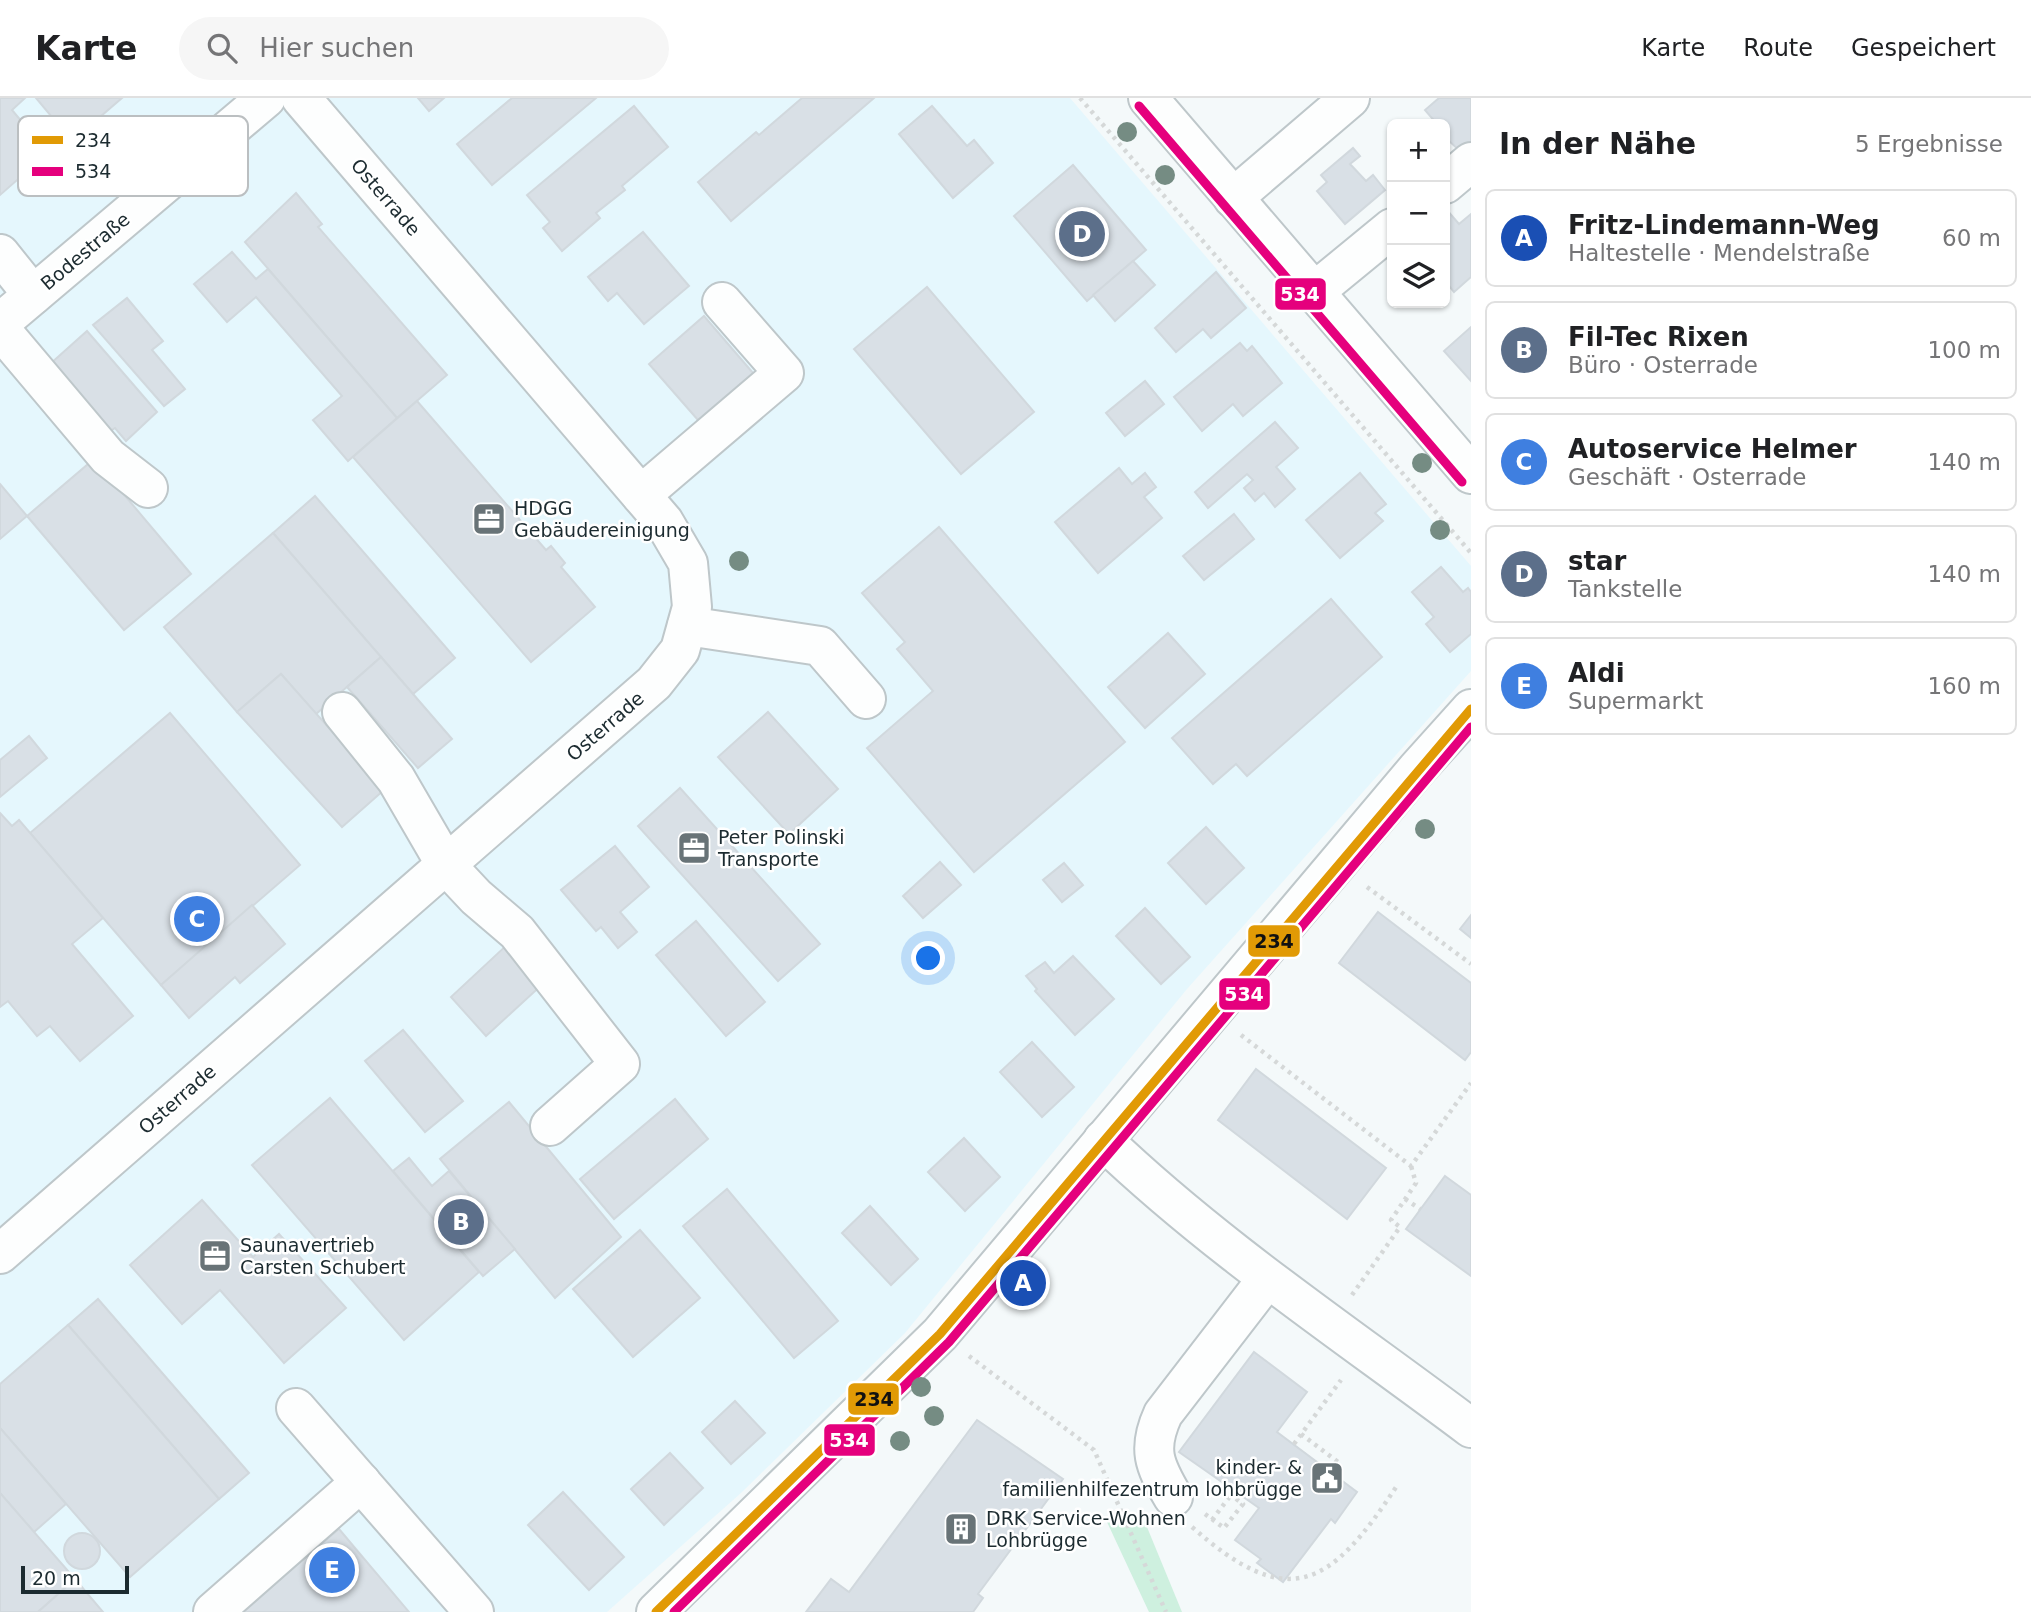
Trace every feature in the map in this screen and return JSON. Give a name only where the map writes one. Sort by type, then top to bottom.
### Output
[{"type":"street","name":"Bodestraße","points":[[245,116],[266,98]]},
{"type":"street","name":"Osterrade","points":[[0,1254],[654,683],[680,650],[692,607],[688,563],[664,522],[301,98]]},
{"type":"street","points":[[1148,98],[1471,474]]},
{"type":"street","points":[[1233,198],[1350,98]]},
{"type":"street","points":[[1447,182],[1471,162]]},
{"type":"street","name":"Bodestraße","points":[[0,323],[150,196]]},
{"type":"street","points":[[1314,292],[1387,232]]},
{"type":"street","points":[[0,254],[33,295]]},
{"type":"street","points":[[641,495],[784,373],[722,302]]},
{"type":"street","points":[[0,329],[108,457],[148,488]]},
{"type":"street","points":[[687,626],[820,646],[866,699]]},
{"type":"street","points":[[656,1612],[940,1334],[1417,769],[1471,709]]},
{"type":"street","points":[[342,712],[396,779],[446,865],[475,897],[517,932],[620,1063],[550,1126]]},
{"type":"street","points":[[1103,1140],[1157,1191],[1267,1279],[1471,1428]]},
{"type":"street","points":[[1172,1497],[1156,1468],[1153,1436],[1163,1414],[1267,1279]]},
{"type":"street","points":[[296,1408],[474,1612]]},
{"type":"street","points":[[213,1612],[361,1482]]},
{"type":"path","points":[[1080,98],[1471,553]]},
{"type":"path","points":[[1338,865],[1471,964]]},
{"type":"path","points":[[1212,1013],[1411,1166],[1416,1183],[1391,1220],[1400,1227],[1331,1325]]},
{"type":"path","points":[[1411,1166],[1471,1083]]},
{"type":"path","points":[[1405,1199],[1420,1209]]},
{"type":"path","points":[[940,1334],[1094,1450],[1167,1612]]},
{"type":"path","points":[[1294,1444],[1364,1349]]},
{"type":"path","points":[[1301,1434],[1338,1462],[1330,1471]]},
{"type":"path","points":[[1352,1554],[1398,1484]]},
{"type":"path","points":[[1212,1520],[1233,1492],[1243,1504]]},
{"type":"path","points":[[1172,1497],[1213,1556]]},
{"type":"shaded area","points":[[0,98],[1070,98],[1471,566],[1471,671],[1187,989],[905,1333],[741,1493],[607,1612],[0,1612]]},
{"type":"green space","points":[[1142,1515],[1182,1612],[1149,1612],[1107,1522]]},
{"type":"building","points":[[0,98],[25,98],[12,110],[18,117],[18,179],[0,195]]},
{"type":"building","points":[[36,98],[122,98],[101,116],[51,116]]},
{"type":"building","points":[[418,98],[444,98],[429,111]]},
{"type":"building","points":[[512,98],[596,98],[492,185],[457,144]]},
{"type":"building","points":[[802,98],[874,98],[731,221],[698,182],[756,132],[759,135]]},
{"type":"building","points":[[1439,98],[1471,98],[1471,147],[1463,154],[1450,142],[1450,119],[1433,119],[1425,110]]},
{"type":"building","points":[[634,106],[668,147],[622,186],[625,190],[596,213],[600,218],[562,251],[543,228],[550,222],[527,195]]},
{"type":"building","points":[[932,106],[967,146],[974,140],[993,163],[953,198],[899,134]]},
{"type":"building","points":[[1353,148],[1360,156],[1350,164],[1366,181],[1373,175],[1385,190],[1345,224],[1317,191],[1327,182],[1321,175]]},
{"type":"building","points":[[1073,165],[1146,250],[1087,301],[1014,216]]},
{"type":"building","points":[[296,193],[322,224],[318,227],[447,375],[397,418],[245,242]]},
{"type":"building","points":[[1450,214],[1459,224],[1471,214],[1471,277],[1454,292],[1450,287]]},
{"type":"building","points":[[643,232],[689,286],[644,324],[617,293],[608,301],[588,277]]},
{"type":"building","points":[[232,252],[256,279],[268,269],[397,418],[348,461],[313,420],[342,396],[256,297],[227,322],[194,284]]},
{"type":"building","points":[[1133,261],[1155,285],[1115,321],[1093,295]]},
{"type":"building","points":[[1216,272],[1246,308],[1211,338],[1203,329],[1176,352],[1155,328]]},
{"type":"building","points":[[927,287],[1034,412],[961,474],[854,349]]},
{"type":"building","points":[[127,298],[163,341],[152,350],[185,389],[164,406],[93,325]]},
{"type":"building","points":[[704,316],[753,373],[698,420],[649,364]]},
{"type":"building","points":[[1471,327],[1471,381],[1444,351]]},
{"type":"building","points":[[87,331],[157,412],[126,441],[115,428],[109,432],[50,364]]},
{"type":"building","points":[[1240,343],[1247,351],[1252,346],[1282,383],[1243,416],[1233,404],[1202,431],[1174,397]]},
{"type":"building","points":[[1145,381],[1164,404],[1125,436],[1106,413]]},
{"type":"building","points":[[417,401],[546,550],[551,546],[565,563],[561,567],[595,607],[531,662],[353,457]]},
{"type":"building","points":[[1275,422],[1298,448],[1276,467],[1295,489],[1275,507],[1264,493],[1255,501],[1244,488],[1253,480],[1247,474],[1208,508],[1195,492]]},
{"type":"building","points":[[94,459],[191,574],[124,630],[27,516]]},
{"type":"building","points":[[1119,468],[1132,484],[1145,473],[1156,487],[1144,497],[1162,518],[1098,573],[1055,522]]},
{"type":"building","points":[[1360,473],[1386,504],[1375,513],[1383,521],[1340,558],[1306,520]]},
{"type":"building","points":[[0,484],[27,516],[0,539]]},
{"type":"building","points":[[315,496],[455,658],[413,694],[273,533]]},
{"type":"building","points":[[1234,514],[1254,539],[1204,580],[1183,556]]},
{"type":"building","points":[[939,527],[1125,742],[974,872],[867,748],[933,691],[897,649],[905,642],[862,593]]},
{"type":"building","points":[[273,533],[381,657],[316,714],[281,674],[237,712],[164,627]]},
{"type":"building","points":[[1441,567],[1463,592],[1468,588],[1471,592],[1471,634],[1450,652],[1426,624],[1434,617],[1412,592]]},
{"type":"building","points":[[1331,599],[1382,657],[1247,776],[1236,764],[1213,784],[1172,738]]},
{"type":"building","points":[[1168,633],[1205,674],[1145,728],[1108,687]]},
{"type":"building","points":[[381,657],[452,739],[418,768],[347,687]]},
{"type":"building","points":[[281,674],[384,790],[342,827],[237,712]]},
{"type":"building","points":[[768,712],[838,789],[789,834],[718,757]]},
{"type":"building","points":[[170,713],[300,865],[161,985],[30,833]]},
{"type":"building","points":[[29,736],[47,758],[0,797],[0,760]]},
{"type":"building","points":[[680,788],[820,944],[778,981],[638,826]]},
{"type":"building","points":[[0,813],[12,826],[19,820],[103,918],[72,944],[133,1016],[80,1061],[50,1026],[37,1036],[8,1001],[0,1007]]},
{"type":"building","points":[[1206,827],[1244,868],[1206,904],[1168,863]]},
{"type":"building","points":[[615,846],[649,887],[620,912],[637,932],[618,948],[601,927],[596,931],[561,890]]},
{"type":"building","points":[[940,862],[961,885],[923,918],[903,896]]},
{"type":"building","points":[[1064,863],[1083,885],[1062,902],[1043,880]]},
{"type":"building","points":[[252,905],[285,944],[240,983],[235,977],[189,1018],[161,985]]},
{"type":"building","points":[[1145,908],[1190,957],[1161,984],[1116,936]]},
{"type":"building","points":[[1378,912],[1471,983],[1471,1052],[1465,1060],[1339,963]]},
{"type":"building","points":[[1471,915],[1471,938],[1460,929]]},
{"type":"building","points":[[696,921],[765,1002],[726,1036],[656,955]]},
{"type":"building","points":[[510,942],[546,981],[486,1036],[451,997]]},
{"type":"building","points":[[1073,956],[1114,999],[1075,1035],[1035,991],[1037,989],[1026,976],[1045,962],[1054,973]]},
{"type":"building","points":[[403,1030],[463,1101],[425,1132],[365,1061]]},
{"type":"building","points":[[1032,1042],[1074,1087],[1042,1117],[1000,1072]]},
{"type":"building","points":[[1256,1069],[1386,1168],[1347,1219],[1218,1120]]},
{"type":"building","points":[[330,1098],[479,1272],[404,1340],[252,1165]]},
{"type":"building","points":[[675,1099],[708,1139],[614,1219],[580,1179]]},
{"type":"building","points":[[509,1102],[621,1237],[555,1298],[440,1159]]},
{"type":"building","points":[[964,1138],[1000,1177],[965,1211],[928,1172]]},
{"type":"building","points":[[409,1158],[432,1186],[449,1171],[515,1249],[483,1276],[393,1171]]},
{"type":"building","points":[[1445,1176],[1471,1195],[1471,1276],[1406,1229]]},
{"type":"building","points":[[727,1189],[838,1321],[794,1358],[683,1226]]},
{"type":"building","points":[[202,1200],[253,1257],[279,1234],[346,1308],[284,1363],[220,1290],[182,1324],[130,1265]]},
{"type":"building","points":[[870,1206],[918,1259],[891,1285],[842,1233]]},
{"type":"building","points":[[640,1230],[700,1298],[633,1357],[573,1289]]},
{"type":"building","points":[[98,1299],[249,1473],[219,1499],[68,1325]]},
{"type":"building","points":[[68,1325],[219,1499],[130,1577],[0,1428],[0,1384]]},
{"type":"building","points":[[1254,1352],[1307,1392],[1277,1432],[1357,1492],[1335,1523],[1331,1519],[1283,1582],[1257,1563],[1261,1559],[1235,1540],[1259,1508],[1179,1452]]},
{"type":"building","points":[[735,1401],[765,1433],[731,1464],[702,1432]]},
{"type":"building","name":"DRK Service-Wohnen Lohbrügge","points":[[977,1420],[1063,1479],[978,1594],[983,1598],[973,1612],[806,1612],[831,1579],[849,1592]]},
{"type":"building","points":[[0,1428],[66,1504],[34,1532],[0,1493]]},
{"type":"building","points":[[670,1453],[703,1488],[664,1525],[631,1489]]},
{"type":"building","points":[[563,1492],[624,1557],[589,1590],[528,1525]]},
{"type":"building","points":[[0,1493],[75,1579],[38,1612],[0,1612]]},
{"type":"building","points":[[339,1529],[409,1612],[241,1612]]},
{"type":"building","points":[[82,1533],[95,1538],[100,1551],[95,1564],[82,1569],[69,1564],[64,1551],[69,1538]]},
{"type":"building","points":[[75,1579],[103,1612],[38,1612]]},
{"type":"transit line","name":"534","points":[[1139,106],[1462,482]]},
{"type":"transit line","name":"234","points":[[656,1612],[940,1334],[1471,709]]},
{"type":"transit line","name":"534","points":[[674,1612],[949,1342],[1471,727]]},
{"type":"place","name":"star","points":[[1082,234]]},
{"type":"place","name":"HDGG Gebäudereinigung","points":[[489,519]]},
{"type":"place","name":"Peter Polinski Transporte","points":[[694,848]]},
{"type":"place","name":"Autoservice Helmer","points":[[197,919]]},
{"type":"place","name":"Fil-Tec Rixen","points":[[461,1222]]},
{"type":"place","name":"Saunavertrieb Carsten Schubert","points":[[215,1256]]},
{"type":"place","name":"Fritz-Lindemann-Weg","points":[[1023,1283]]},
{"type":"place","name":"kinder- & familienhilfezentrum lohbrügge","points":[[1327,1478]]},
{"type":"place","name":"DRK Service-Wohnen Lohbrügge","points":[[961,1529]]},
{"type":"place","name":"Aldi","points":[[332,1570]]}]
